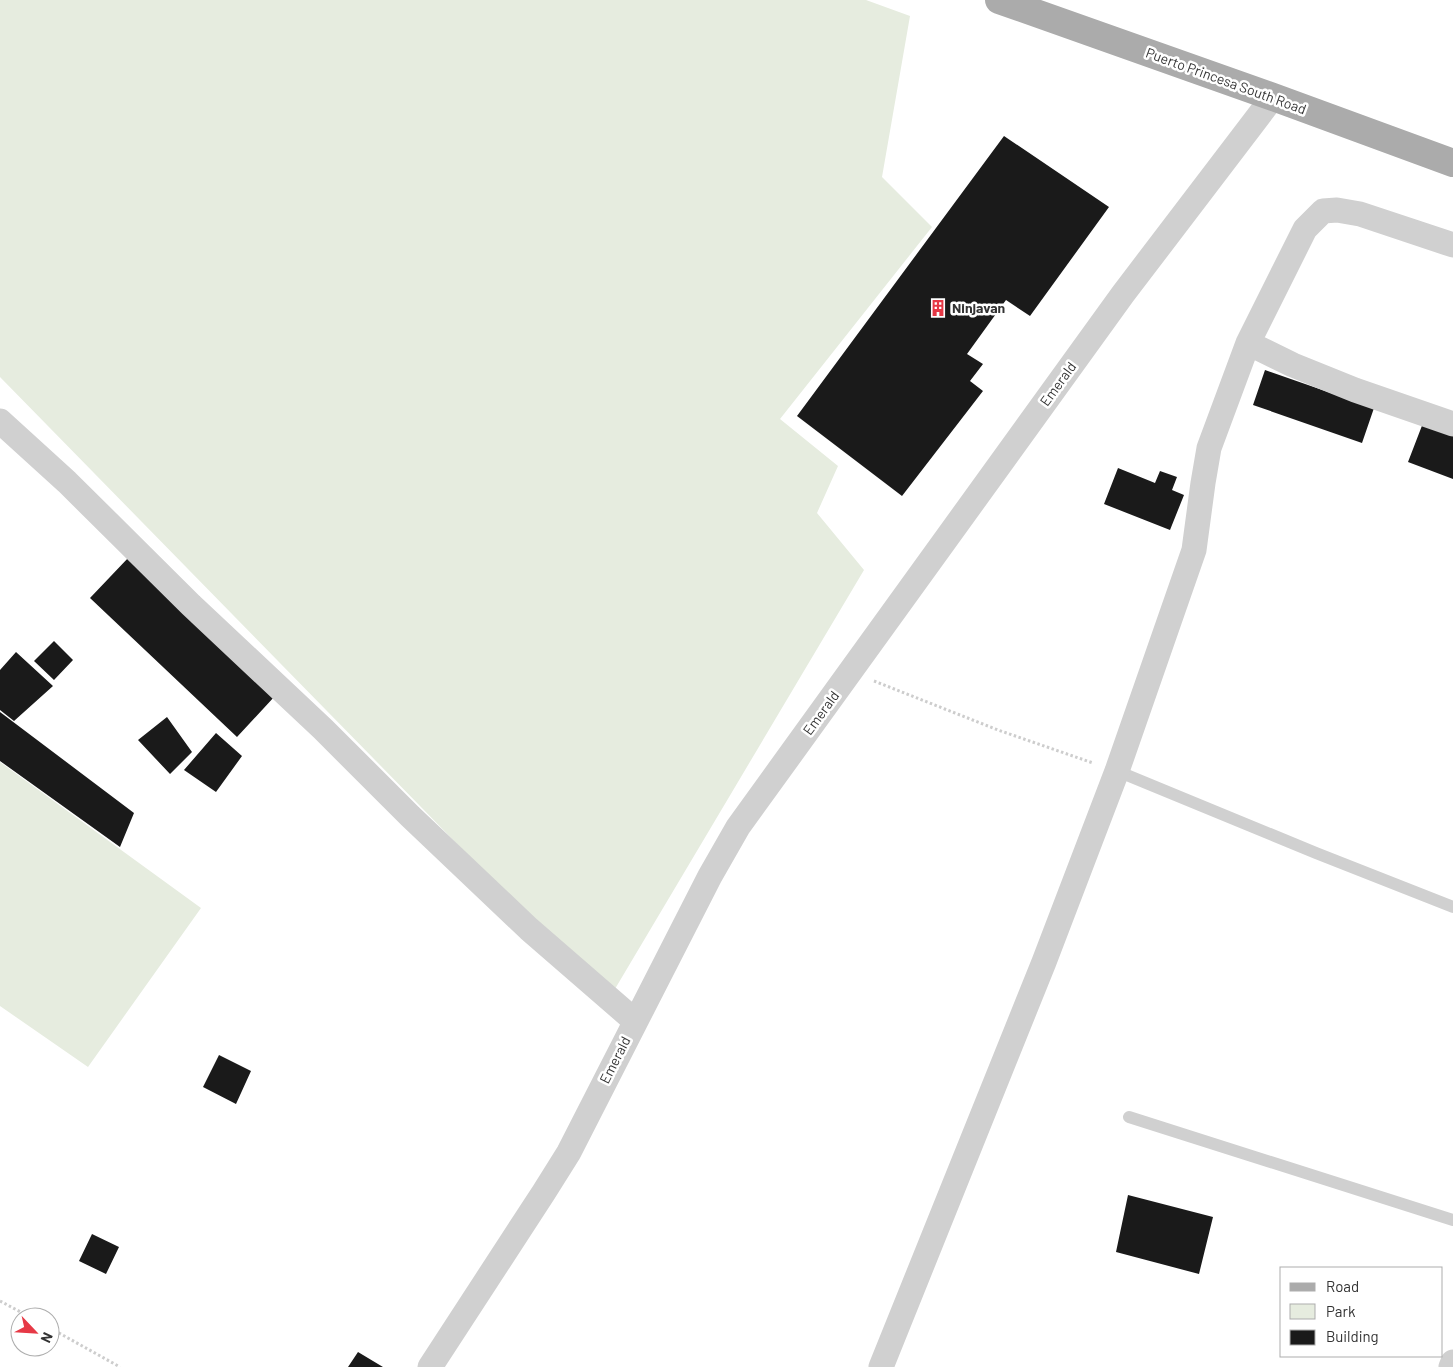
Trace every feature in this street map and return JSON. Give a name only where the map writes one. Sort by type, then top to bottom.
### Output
[{"type":"main road","name":"Puerto Princesa South Road","points":[[999,0],[1453,163]]},
{"type":"street","name":"Emerald","points":[[430,1367],[569,1152],[710,876],[738,827],[1124,294],[1273,97]]},
{"type":"street","points":[[881,1367],[1044,962],[1117,771],[1194,550],[1210,448],[1248,343],[1304,229],[1323,210],[1337,210],[1360,214],[1453,246]]},
{"type":"street","points":[[1248,343],[1293,365],[1355,390],[1453,424]]},
{"type":"street","points":[[0,421],[323,729],[417,823],[529,929],[635,1022]]},
{"type":"street","points":[[1451,1367],[1453,1362]]},
{"type":"lane","points":[[1117,771],[1453,907]]},
{"type":"lane","points":[[1129,1117],[1453,1220]]},
{"type":"path","points":[[850,672],[998,730],[1117,771]]},
{"type":"path","points":[[0,1301],[11,1307]]},
{"type":"path","points":[[60,1334],[120,1367]]},
{"type":"green space","points":[[0,0],[866,0],[910,16],[882,177],[932,227],[780,419],[838,466],[817,513],[864,570],[609,999],[0,377]]},
{"type":"green space","points":[[0,762],[201,908],[88,1067],[0,1006]]},
{"type":"building","name":"Ninjavan","points":[[1004,136],[1109,207],[1030,316],[1006,300],[967,354],[983,364],[970,381],[983,391],[902,496],[797,416]]},
{"type":"building","points":[[1265,370],[1374,408],[1362,443],[1253,405]]},
{"type":"building","points":[[1423,423],[1453,434],[1453,479],[1408,462]]},
{"type":"building","points":[[1118,468],[1155,483],[1160,471],[1177,477],[1172,490],[1184,495],[1170,530],[1104,504]]},
{"type":"building","points":[[129,557],[275,696],[237,737],[90,598]]},
{"type":"building","points":[[54,641],[73,660],[54,680],[34,661]]},
{"type":"building","points":[[16,652],[53,686],[14,721],[0,710],[0,670]]},
{"type":"building","points":[[0,712],[134,813],[120,847],[0,761]]},
{"type":"building","points":[[167,717],[192,752],[170,774],[138,740]]},
{"type":"building","points":[[216,733],[242,756],[216,792],[184,770]]},
{"type":"building","points":[[219,1055],[251,1071],[236,1104],[203,1087]]},
{"type":"building","points":[[1128,1195],[1213,1217],[1199,1274],[1116,1252]]},
{"type":"building","points":[[92,1234],[119,1247],[106,1274],[79,1261]]},
{"type":"building","points":[[358,1352],[383,1367],[348,1367]]},
{"type":"place","name":"Ninjavan","points":[[938,308]]}]
